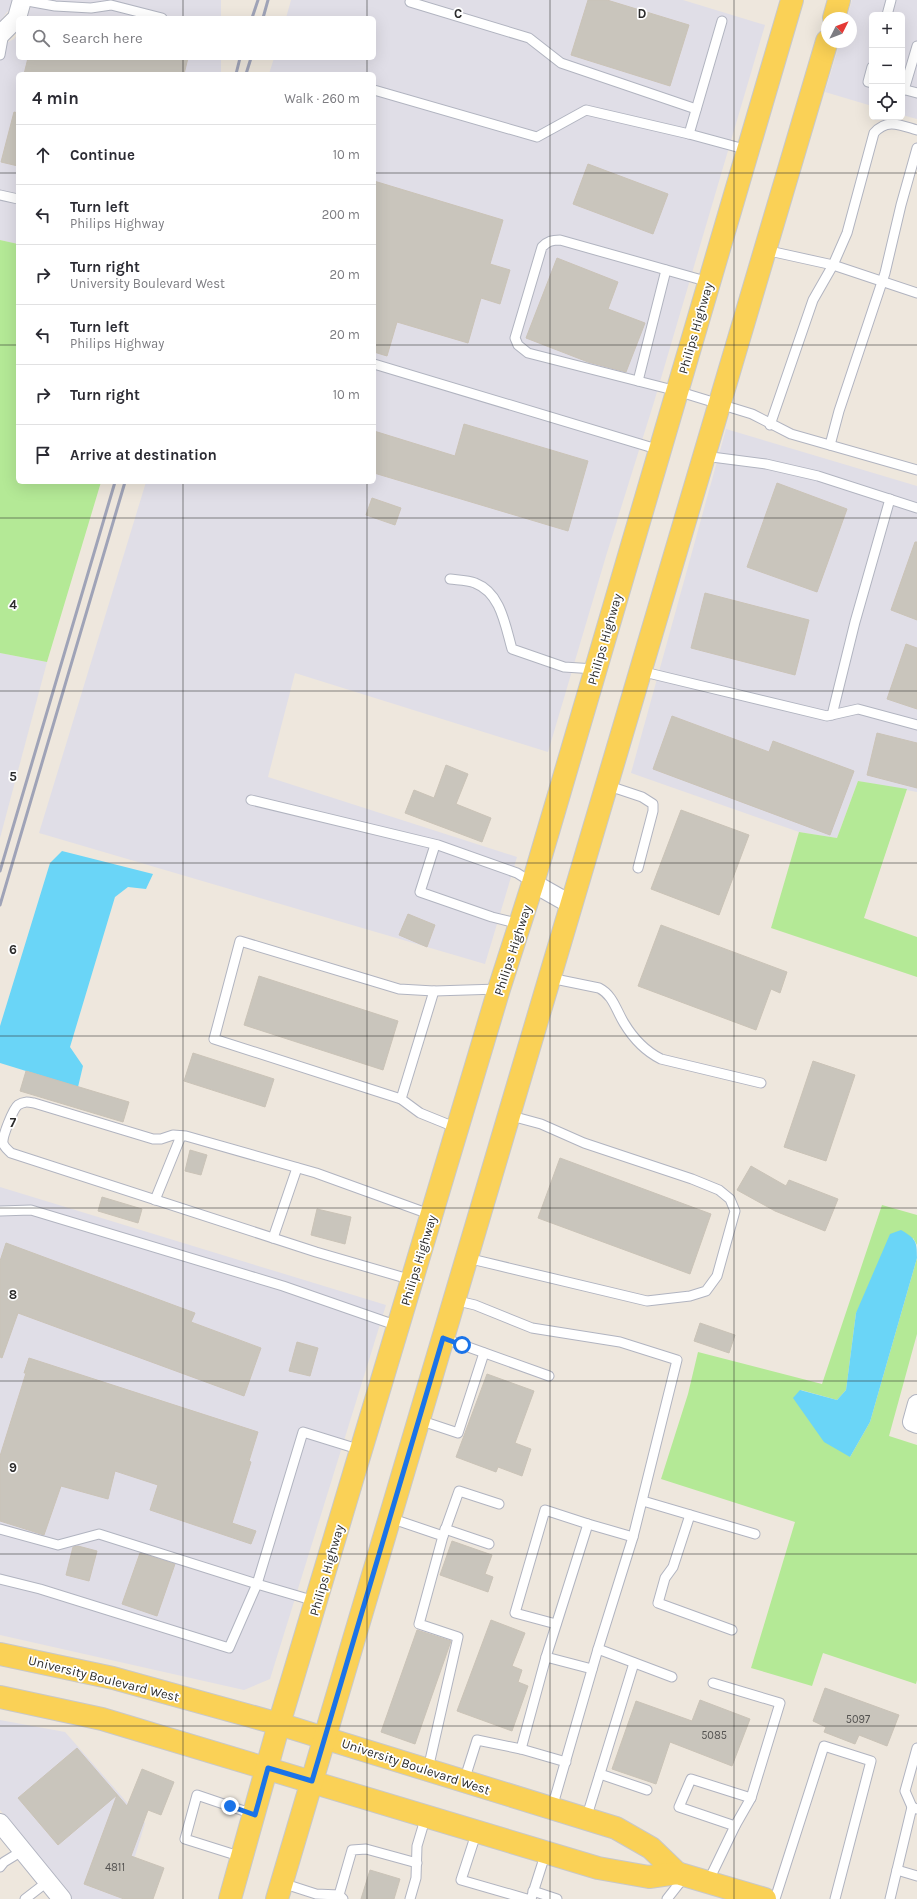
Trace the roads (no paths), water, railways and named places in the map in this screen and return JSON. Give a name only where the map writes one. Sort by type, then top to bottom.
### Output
[{"type":"main road","name":"Philips Highway","points":[[230,1899],[255,1815],[279,1724],[317,1602],[499,988],[533,883],[792,0]]},
{"type":"main road","points":[[836,12],[839,0]]},
{"type":"main road","points":[[280,1891],[570,904],[825,48]]},
{"type":"main road","name":"University Boulevard West","points":[[0,1654],[113,1678],[279,1724],[616,1828],[651,1848],[681,1874]]},
{"type":"main road","name":"University Boulevard West","points":[[0,1697],[102,1719],[598,1868],[649,1877],[681,1874],[708,1882],[737,1895],[765,1899]]},
{"type":"street","points":[[18,16],[22,0]]},
{"type":"street","points":[[2,34],[16,19]]},
{"type":"street","points":[[533,883],[570,904]]},
{"type":"street","points":[[917,1404],[912,1422],[917,1424]]},
{"type":"street","points":[[0,1823],[62,1899]]},
{"type":"lane","points":[[22,0],[55,6],[91,8],[111,6],[154,16]]},
{"type":"lane","points":[[888,12],[891,0]]},
{"type":"lane","points":[[410,2],[529,38],[561,63],[696,109]]},
{"type":"lane","points":[[689,134],[722,21]]},
{"type":"lane","points":[[0,55],[2,34]]},
{"type":"lane","points":[[905,84],[917,46]]},
{"type":"lane","points":[[905,90],[917,93]]},
{"type":"lane","points":[[376,91],[537,136],[586,110],[689,134],[748,150]]},
{"type":"lane","points":[[770,425],[813,300],[833,264],[847,233],[874,133],[880,126],[895,123],[917,130]]},
{"type":"lane","points":[[830,445],[881,281],[917,148]]},
{"type":"lane","points":[[0,195],[16,199]]},
{"type":"lane","points":[[709,282],[560,240],[547,242],[542,248],[515,338],[518,345],[528,353],[677,391],[752,414],[770,425],[791,434],[917,470]]},
{"type":"lane","points":[[765,250],[833,264],[917,293]]},
{"type":"lane","points":[[638,381],[666,270]]},
{"type":"lane","points":[[376,365],[660,450]]},
{"type":"lane","points":[[704,456],[766,464],[818,476],[917,508]]},
{"type":"lane","points":[[832,715],[855,622],[890,499]]},
{"type":"lane","points":[[450,579],[475,583],[492,594],[503,616],[512,649],[564,667],[595,669]]},
{"type":"lane","points":[[640,671],[827,716],[858,710],[917,725]]},
{"type":"lane","points":[[606,785],[642,797],[653,804],[653,811],[638,868]]},
{"type":"lane","points":[[251,800],[435,845],[517,873],[533,883]]},
{"type":"lane","points":[[435,845],[420,892],[492,917],[520,924]]},
{"type":"lane","points":[[457,1128],[435,1121],[420,1113],[401,1099],[214,1039],[240,941],[399,989],[434,991],[499,988]]},
{"type":"lane","points":[[549,977],[599,988],[604,991],[612,1000],[624,1023],[635,1038],[652,1055],[661,1059],[761,1083]]},
{"type":"lane","points":[[401,1099],[434,991]]},
{"type":"lane","points":[[412,1280],[273,1238],[11,1153],[3,1143],[3,1138],[17,1106],[24,1102],[34,1103],[153,1139],[160,1139],[173,1135],[181,1136],[297,1168],[432,1214]]},
{"type":"lane","points":[[467,1258],[647,1301],[690,1296],[706,1291],[718,1272],[735,1211],[734,1206],[726,1194],[692,1179],[584,1143],[541,1124],[508,1115]]},
{"type":"lane","points":[[154,1200],[181,1136]]},
{"type":"lane","points":[[273,1238],[297,1168]]},
{"type":"lane","points":[[0,1211],[31,1210],[283,1286],[398,1326]]},
{"type":"lane","points":[[454,1300],[474,1305],[532,1328],[620,1342],[676,1360],[643,1501],[633,1537],[551,1809]]},
{"type":"lane","points":[[443,1338],[549,1376]]},
{"type":"lane","points":[[418,1420],[458,1434],[484,1353]]},
{"type":"lane","points":[[0,1579],[30,1586],[229,1648],[257,1584],[304,1432],[361,1450]]},
{"type":"lane","points":[[428,1769],[458,1637],[419,1624],[444,1532],[459,1491],[499,1504]]},
{"type":"lane","points":[[643,1501],[755,1534]]},
{"type":"lane","points":[[556,1624],[515,1613],[546,1510],[633,1537]]},
{"type":"lane","points":[[690,1516],[673,1567],[664,1578],[658,1603],[732,1630]]},
{"type":"lane","points":[[390,1518],[489,1544]]},
{"type":"lane","points":[[521,1748],[546,1657],[588,1524]]},
{"type":"lane","points":[[0,1529],[58,1545],[99,1534],[317,1602]]},
{"type":"lane","points":[[598,1649],[672,1677]]},
{"type":"lane","points":[[546,1657],[592,1669]]},
{"type":"lane","points":[[586,1819],[634,1663]]},
{"type":"lane","points":[[708,1882],[735,1826],[751,1798],[780,1702],[713,1683]]},
{"type":"lane","points":[[464,1781],[478,1740],[521,1748],[566,1762]]},
{"type":"lane","points":[[775,1899],[824,1746],[871,1761],[835,1899]]},
{"type":"lane","points":[[890,1899],[914,1808],[905,1791],[917,1748]]},
{"type":"lane","points":[[600,1774],[647,1790]]},
{"type":"lane","points":[[735,1826],[679,1807],[691,1779],[751,1798]]},
{"type":"lane","points":[[242,1858],[185,1839],[197,1795],[255,1815]]},
{"type":"lane","points":[[410,1899],[416,1878],[417,1846],[426,1816]]},
{"type":"lane","points":[[477,1831],[461,1880],[512,1896],[527,1899]]},
{"type":"lane","points":[[280,1891],[341,1897],[352,1850],[366,1850],[417,1863]]},
{"type":"lane","points":[[0,1867],[4,1862],[22,1851]]},
{"type":"lane","points":[[546,1852],[532,1895],[556,1899]]},
{"type":"lane","points":[[897,1870],[917,1876]]},
{"type":"lane","points":[[667,1899],[681,1874]]},
{"type":"lane","points":[[25,1899],[47,1882]]},
{"type":"water","points":[[62,851],[153,874],[146,889],[128,887],[115,897],[70,1047],[83,1066],[78,1087],[0,1063],[0,1026],[50,863]]},
{"type":"water","points":[[901,1230],[915,1241],[917,1258],[870,1422],[850,1457],[824,1442],[793,1398],[800,1390],[837,1400],[846,1390],[856,1313],[890,1234]]},
{"type":"railway","points":[[253,16],[258,0]]},
{"type":"railway","points":[[264,16],[268,0]]},
{"type":"railway","points":[[236,72],[240,60]]},
{"type":"railway","points":[[247,72],[250,60]]},
{"type":"railway","points":[[0,871],[114,484]]},
{"type":"railway","points":[[0,905],[124,484]]}]
